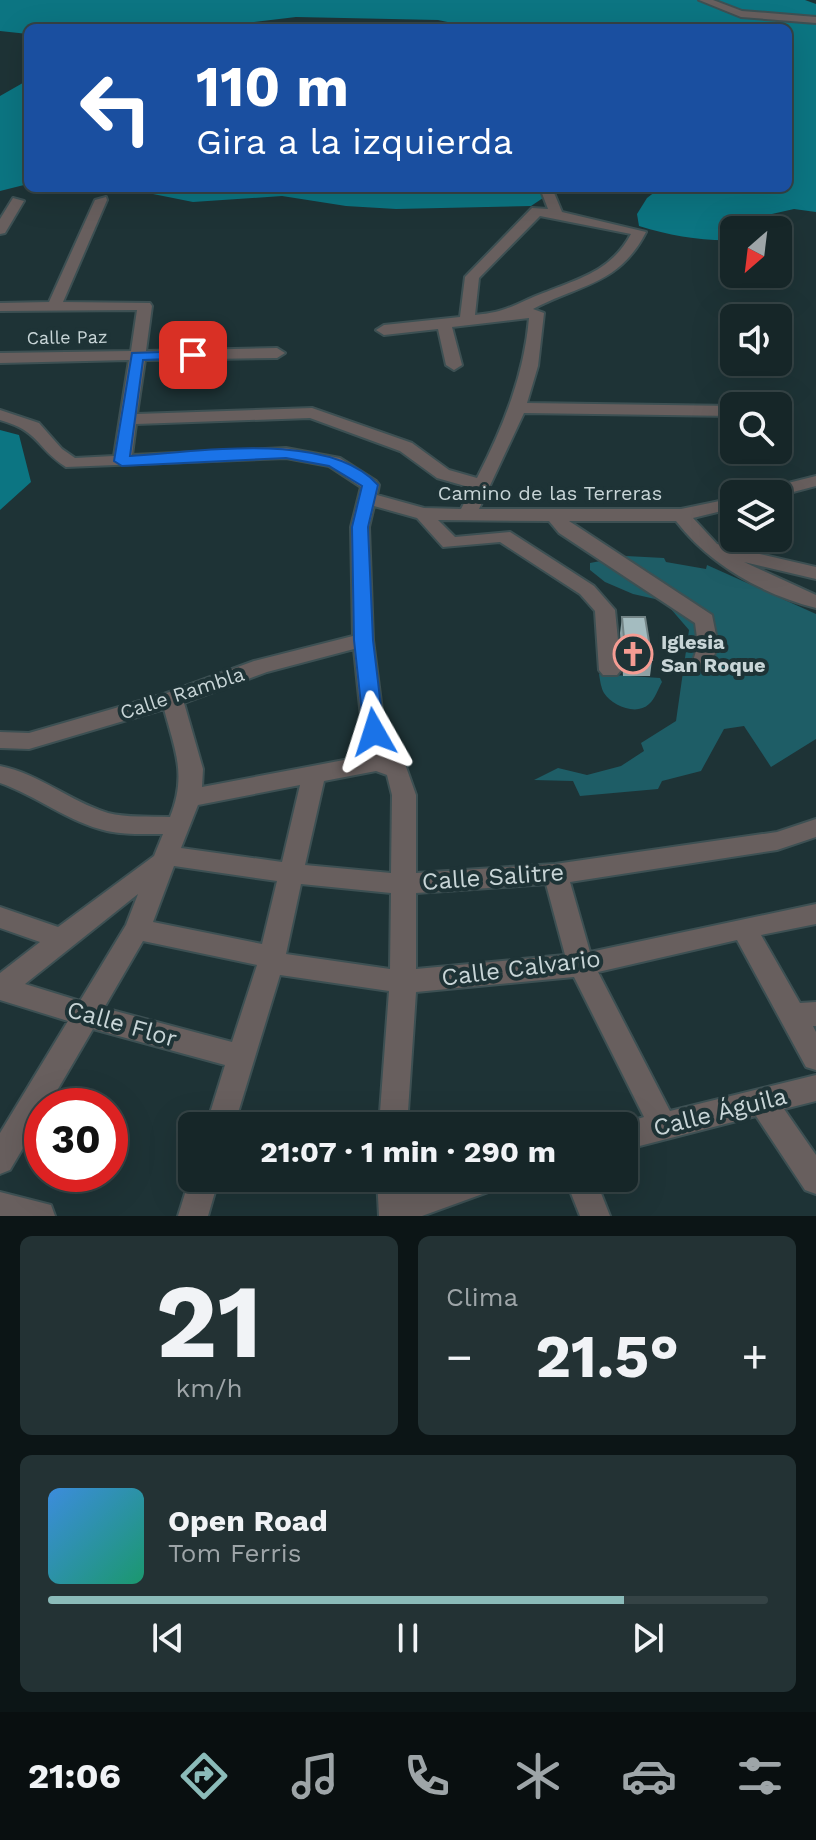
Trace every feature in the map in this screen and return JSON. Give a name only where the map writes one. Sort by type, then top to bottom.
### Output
[{"type":"street","points":[[704,0],[741,14],[816,20]]},
{"type":"street","points":[[548,192],[557,215]]},
{"type":"street","points":[[54,307],[101,200]]},
{"type":"street","points":[[0,230],[18,201]]},
{"type":"street","points":[[467,321],[472,277],[537,211],[639,232],[631,251],[602,277],[547,297],[508,316]]},
{"type":"street","points":[[0,307],[145,306],[122,461]]},
{"type":"street","points":[[384,330],[537,313],[537,341],[511,429],[467,515]]},
{"type":"street","points":[[444,324],[454,365]]},
{"type":"street","name":"Calle Paz","points":[[0,358],[277,353]]},
{"type":"street","points":[[517,408],[720,411]]},
{"type":"street","points":[[126,419],[312,413],[406,447],[443,474],[482,485]]},
{"type":"street","points":[[0,415],[40,431],[51,451],[72,463],[286,453],[334,462],[370,485],[360,527],[363,640],[377,762]]},
{"type":"street","points":[[792,487],[816,481]]},
{"type":"street","name":"Camino de las Terreras","points":[[367,498],[423,514],[681,515],[720,506]]},
{"type":"street","points":[[423,514],[450,543],[503,536],[587,590],[605,610],[610,670]]},
{"type":"street","points":[[681,515],[704,545],[727,563],[816,602]]},
{"type":"street","points":[[555,516],[578,537],[705,620],[708,645],[702,664]]},
{"type":"street","points":[[704,545],[777,566],[816,573]]},
{"type":"street","name":"Calle Rambla","points":[[0,740],[29,741],[172,699],[261,666],[363,640]]},
{"type":"street","points":[[0,1160],[137,929],[189,798],[192,769],[172,699]]},
{"type":"street","points":[[29,741],[1,775],[40,788],[61,804],[109,823],[178,826]]},
{"type":"street","points":[[189,798],[377,762],[397,770],[404,795],[403,982],[394,1112]]},
{"type":"street","points":[[224,1112],[271,960],[314,773]]},
{"type":"street","name":"Calle Salitre","points":[[165,859],[403,884],[555,874],[777,841],[816,828]]},
{"type":"street","points":[[1,989],[165,859]]},
{"type":"street","points":[[555,874],[581,965],[663,1126]]},
{"type":"street","name":"Calle Calvario","points":[[137,929],[271,960],[403,982],[581,965],[816,914]]},
{"type":"street","points":[[0,917],[62,939]]},
{"type":"street","points":[[744,928],[804,1014],[816,1058]]},
{"type":"street","name":"Calle Flor","points":[[1,989],[242,1057]]},
{"type":"street","name":"Calle Águila","points":[[638,1132],[816,1088]]},
{"type":"street","points":[[763,1102],[816,1180]]},
{"type":"street","points":[[193,1216],[200,1192]]},
{"type":"street","points":[[393,1192],[394,1214],[451,1192]]},
{"type":"street","points":[[586,1192],[595,1216]]},
{"type":"street","points":[[0,1208],[40,1216]]},
{"type":"shaded area","points":[[0,0],[805,0],[816,4],[816,212],[794,209],[763,216],[720,216],[720,240],[698,239],[651,230],[639,226],[637,214],[655,192],[792,192],[792,24],[457,24],[438,20],[296,17],[252,24],[24,24],[24,34],[0,31]]},
{"type":"shaded area","points":[[24,82],[24,185],[0,191],[0,96]]},
{"type":"shaded area","points":[[143,192],[540,192],[543,198],[531,206],[396,209],[346,206],[282,196],[193,202]]},
{"type":"shaded area","points":[[0,430],[19,435],[31,482],[0,510]]},
{"type":"shaded area","points":[[626,556],[664,558],[666,562],[706,569],[707,565],[816,614],[816,739],[771,767],[744,726],[724,729],[701,771],[662,781],[658,789],[580,796],[573,781],[534,780],[558,768],[587,775],[621,766],[644,751],[641,743],[676,721],[689,630],[664,601],[633,594],[605,582],[590,570],[590,563]]},
{"type":"shaded area","points":[[599,674],[660,678],[662,682],[649,704],[644,708],[632,709],[608,698],[602,689]]},
{"type":"building","points":[[622,617],[645,617],[652,660],[626,659]]},
{"type":"place","name":"Iglesia San Roque","points":[[633,654]]},
{"type":"route","points":[[193,355],[137,356],[122,461],[286,453],[334,462],[370,485],[360,527],[363,640],[374,732]]}]
